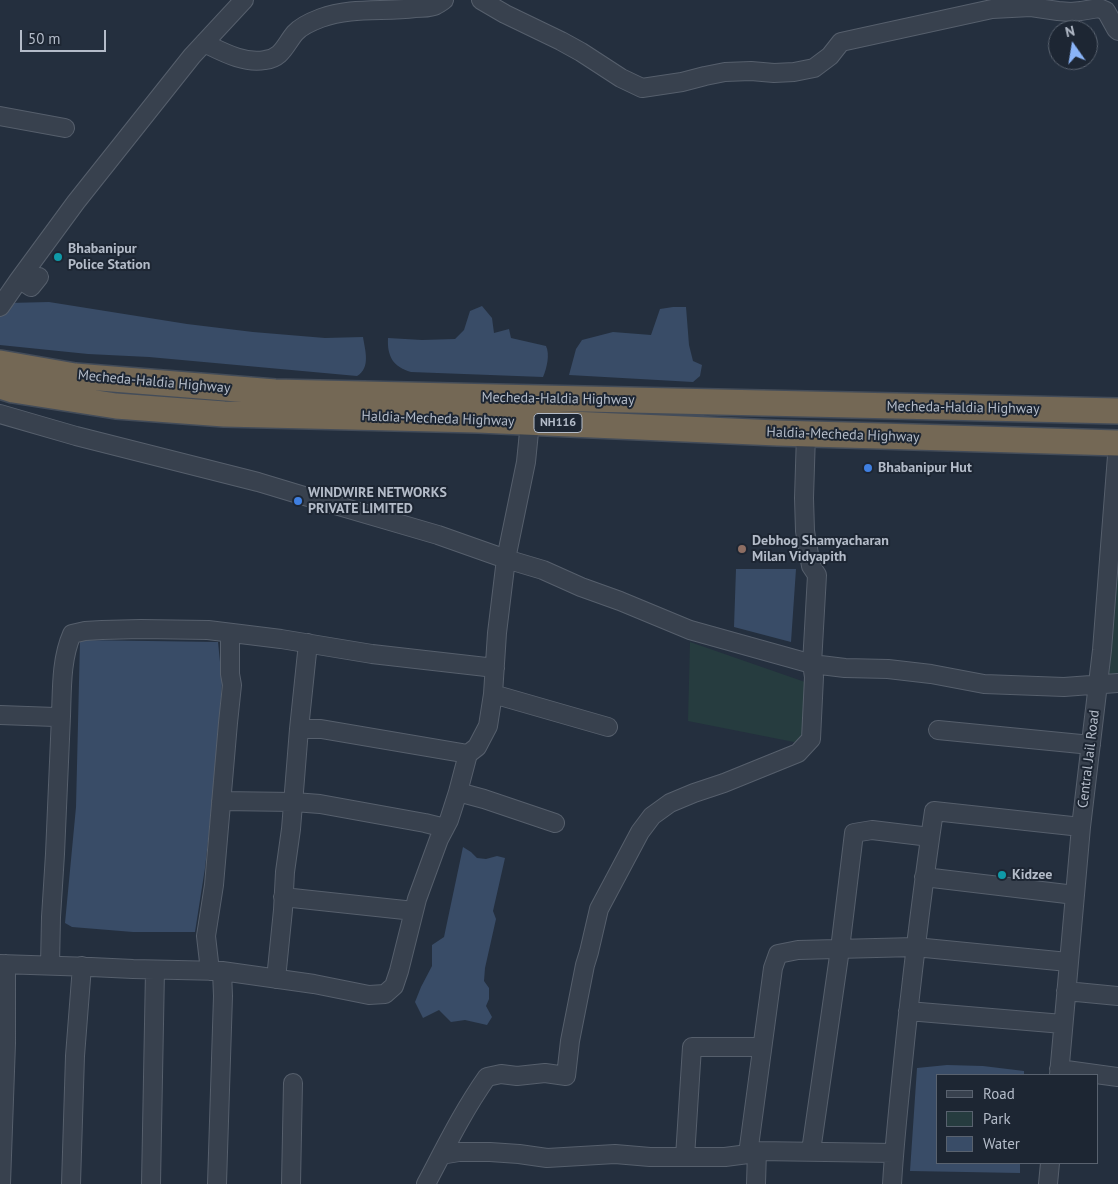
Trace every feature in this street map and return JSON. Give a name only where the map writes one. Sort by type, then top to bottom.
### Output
[{"type":"highway","name":"Mecheda-Haldia Highway","points":[[0,363],[75,376],[275,392],[1118,411]]},
{"type":"highway","name":"Haldia-Mecheda Highway","points":[[0,386],[13,390],[116,406],[224,414],[468,419],[806,434],[1118,442]]},
{"type":"street","points":[[0,307],[76,202],[192,56],[244,0]]},
{"type":"street","points":[[204,43],[231,56],[264,61],[281,54],[296,32],[321,18],[342,12],[434,6],[444,0]]},
{"type":"street","points":[[481,0],[505,14],[562,41],[621,78],[642,88],[725,72],[751,71],[774,73],[814,68],[830,56],[841,42],[992,9],[1031,7],[1071,12],[1099,8],[1106,12],[1118,31]]},
{"type":"street","points":[[0,116],[65,128]]},
{"type":"street","points":[[18,281],[22,280],[31,287],[39,277]]},
{"type":"street","points":[[0,414],[84,438],[258,482],[438,535],[543,570],[690,630],[812,664],[844,668],[888,669],[930,674],[984,684],[1064,687],[1118,683]]},
{"type":"street","points":[[1,1184],[6,1043],[3,964],[216,971],[314,984],[369,995],[385,994],[394,986],[417,899],[458,792],[468,754],[477,747],[488,726],[493,694],[497,633],[506,559],[526,462],[530,422]]},
{"type":"street","points":[[426,1184],[471,1099],[487,1077],[501,1074],[517,1076],[545,1074],[566,1076],[570,1041],[585,965],[599,909],[640,832],[652,816],[670,803],[798,753],[811,739],[814,677],[812,664],[817,575],[811,566],[806,532],[804,498],[806,434]]},
{"type":"street","name":"Central Jail Road","points":[[1059,1072],[1081,827],[1098,684],[1118,442]]},
{"type":"street","points":[[50,965],[64,668],[67,645],[72,634],[85,631],[141,629],[208,630],[308,643],[372,654],[494,668]]},
{"type":"street","points":[[216,1184],[223,996],[206,936],[214,885],[232,685],[230,633]]},
{"type":"street","points":[[276,979],[308,643]]},
{"type":"street","points":[[493,694],[608,727]]},
{"type":"street","points":[[0,715],[61,716]]},
{"type":"street","points":[[299,729],[321,729],[468,754]]},
{"type":"street","points":[[938,730],[1091,745]]},
{"type":"street","points":[[458,792],[555,823]]},
{"type":"street","points":[[221,801],[320,804],[445,828]]},
{"type":"street","points":[[892,1184],[908,1011],[934,811],[1081,827]]},
{"type":"street","points":[[812,1151],[854,833],[872,830],[930,836]]},
{"type":"street","points":[[924,877],[1075,895]]},
{"type":"street","points":[[283,897],[414,911]]},
{"type":"street","points":[[756,1184],[752,1152],[762,1047],[773,968],[778,954],[798,950],[916,947],[1068,962]]},
{"type":"street","points":[[71,1184],[75,1056],[82,966]]},
{"type":"street","points":[[151,1184],[155,970]]},
{"type":"street","points":[[1066,990],[1118,996]]},
{"type":"street","points":[[908,1011],[1063,1024]]},
{"type":"street","points":[[685,1158],[692,1047],[762,1047]]},
{"type":"street","points":[[1059,1072],[1088,1074]]},
{"type":"street","points":[[1098,1075],[1118,1076]]},
{"type":"street","points":[[291,1184],[293,1083]]},
{"type":"street","points":[[441,1154],[490,1152],[547,1158],[615,1154],[685,1158],[726,1157],[752,1152],[894,1152]]},
{"type":"street","points":[[1048,1184],[1050,1164]]},
{"type":"green space","points":[[1118,443],[1118,683],[1098,684]]},
{"type":"green space","points":[[690,642],[805,682],[807,717],[799,743],[688,721]]},
{"type":"water","points":[[49,302],[187,324],[253,332],[325,338],[363,337],[366,364],[357,376],[0,345],[0,317],[8,303]]},
{"type":"water","points":[[482,306],[492,318],[494,333],[509,329],[511,338],[546,346],[548,361],[543,377],[411,372],[400,367],[392,360],[388,338],[455,339],[464,330],[470,311]]},
{"type":"water","points":[[686,307],[689,345],[693,361],[702,365],[700,376],[693,382],[569,375],[576,349],[582,340],[613,332],[651,335],[660,309]]},
{"type":"water","points":[[736,569],[796,569],[791,642],[734,627]]},
{"type":"water","points":[[80,640],[218,642],[222,682],[216,770],[205,868],[195,932],[133,932],[72,927],[65,923],[76,807]]},
{"type":"water","points":[[463,847],[477,858],[486,859],[497,856],[505,858],[493,911],[496,919],[485,968],[484,981],[489,988],[489,999],[486,1006],[492,1017],[487,1025],[465,1020],[451,1022],[439,1010],[423,1018],[415,1002],[432,966],[432,945],[444,937]]},
{"type":"water","points":[[947,1065],[983,1066],[1024,1071],[1024,1074],[936,1074],[936,1164],[1020,1164],[1020,1173],[910,1171],[917,1068]]},
{"type":"place","name":"Bhabanipur Police Station","points":[[58,257]]},
{"type":"place","name":"Bhabanipur Hut","points":[[868,468]]},
{"type":"place","name":"WINDWIRE NETWORKS PRIVATE LIMITED","points":[[298,501]]},
{"type":"place","name":"Debhog Shamyacharan Milan Vidyapith","points":[[742,549]]},
{"type":"place","name":"Kidzee","points":[[1002,875]]}]
